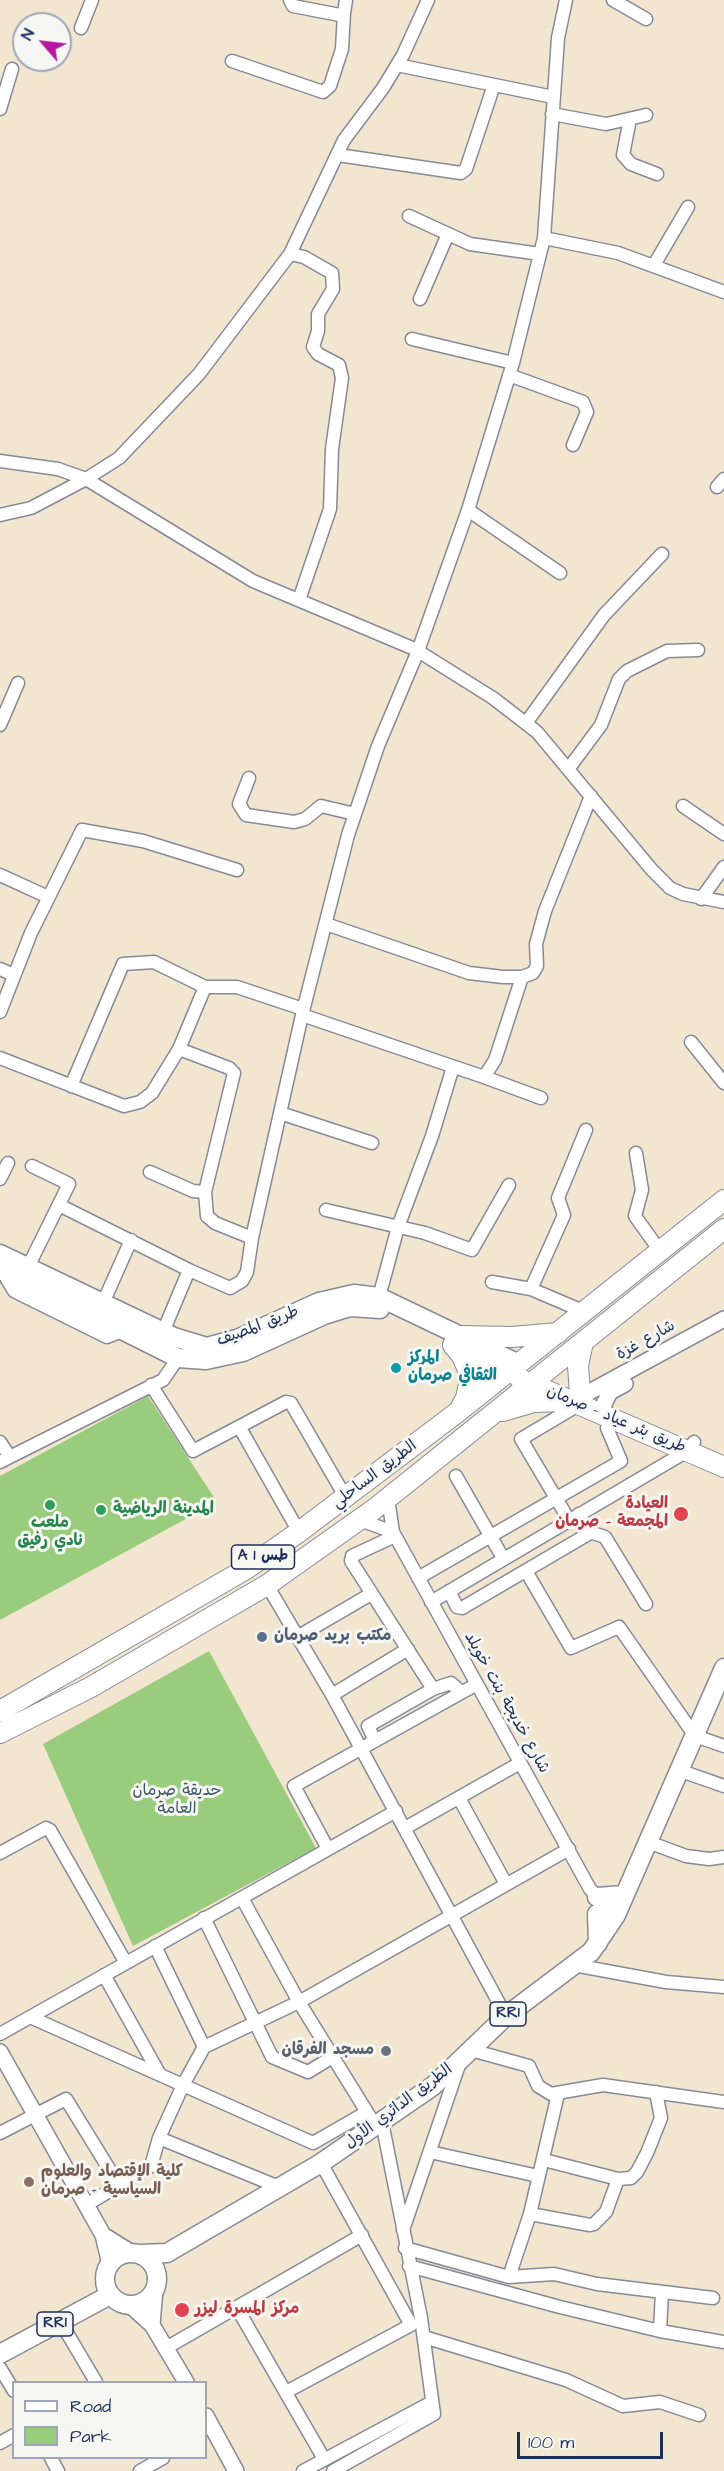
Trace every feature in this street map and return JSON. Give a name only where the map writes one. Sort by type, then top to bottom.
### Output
[{"type":"highway","name":"الطريق الساحلي","points":[[0,1711],[246,1569],[299,1532],[459,1411],[724,1200]]},
{"type":"highway","name":"الطريق الساحلي","points":[[0,1733],[91,1687],[267,1585],[360,1520],[724,1229]]},
{"type":"highway","points":[[459,1411],[466,1398],[469,1384],[468,1370],[457,1341],[558,1333]]},
{"type":"highway","points":[[495,1414],[534,1402],[582,1397],[578,1366],[583,1342]]},
{"type":"highway","name":"طريق بئر عياد - صرمان","points":[[513,1368],[692,1446],[724,1456]]},
{"type":"highway","name":"طريق بئر عياد - صرمان","points":[[582,1397],[604,1404],[692,1446],[724,1467]]},
{"type":"main road","name":"طريق المصيف","points":[[0,1264],[28,1267],[163,1332],[207,1347],[237,1339],[340,1296],[354,1293],[378,1297],[457,1341]]},
{"type":"main road","name":"طريق المصيف","points":[[0,1264],[178,1358],[206,1360],[243,1352],[324,1315],[361,1306],[374,1307],[396,1315],[513,1368]]},
{"type":"main road","name":"الطريق الدائري الأول","points":[[167,2253],[321,2163],[375,2120],[433,2086],[506,2016],[574,1965],[598,1943],[602,1908],[624,1895],[681,1771],[724,1668]]},
{"type":"main road","points":[[602,1908],[624,1895]]},
{"type":"main road","points":[[167,2253],[149,2298],[140,2304],[130,2306],[122,2304],[110,2295],[105,2280],[110,2264],[124,2254],[167,2253]]},
{"type":"main road","points":[[135,2254],[154,2267],[156,2283]]},
{"type":"main road","name":"RR1","points":[[0,2354],[110,2295]]},
{"type":"street","points":[[81,28],[92,0]]},
{"type":"street","points":[[290,0],[293,6],[340,15],[344,13]]},
{"type":"street","points":[[232,61],[323,92],[330,86],[342,49],[346,0]]},
{"type":"street","points":[[0,515],[31,507],[86,479],[130,447],[199,374],[290,254],[349,133],[397,65],[428,0]]},
{"type":"street","points":[[59,1205],[230,1288],[236,1287],[247,1272],[252,1238],[303,1012],[355,814],[378,747],[418,651],[468,510],[511,369],[540,254],[544,238],[558,38],[566,0]]},
{"type":"street","points":[[613,0],[646,19]]},
{"type":"street","points":[[397,65],[553,96]]},
{"type":"street","points":[[0,109],[12,69]]},
{"type":"street","points":[[338,155],[461,173],[466,169],[494,85]]},
{"type":"street","points":[[552,114],[606,124],[646,115]]},
{"type":"street","points":[[630,119],[623,155],[631,164],[657,174]]},
{"type":"street","points":[[654,265],[688,207]]},
{"type":"street","points":[[409,216],[484,248],[540,254]]},
{"type":"street","points":[[420,299],[448,234]]},
{"type":"street","points":[[544,238],[618,253],[724,292]]},
{"type":"street","points":[[290,254],[319,263],[332,273],[333,289],[318,314],[318,331],[313,347],[318,354],[339,365],[342,378],[332,449],[330,509],[299,600]]},
{"type":"street","points":[[412,339],[511,369],[583,402],[587,412],[573,444]]},
{"type":"street","points":[[0,461],[58,469],[86,479],[253,581],[418,651],[493,698],[526,723],[569,768],[662,880],[676,891],[724,902]]},
{"type":"street","points":[[468,510],[560,573]]},
{"type":"street","points":[[526,723],[604,615],[662,554]]},
{"type":"street","points":[[569,768],[601,725],[619,679],[627,671],[667,651],[698,650]]},
{"type":"street","points":[[0,725],[18,683]]},
{"type":"street","points":[[249,778],[239,804],[246,815],[294,822],[305,819],[321,806],[355,814]]},
{"type":"street","points":[[326,924],[469,973],[522,977],[533,973],[537,966],[536,944],[545,911],[591,796]]},
{"type":"street","points":[[683,806],[724,834]]},
{"type":"street","points":[[0,1012],[48,897],[78,835],[86,830],[162,846],[237,870]]},
{"type":"street","points":[[701,898],[724,867]]},
{"type":"street","points":[[0,875],[48,897]]},
{"type":"street","points":[[71,1086],[123,964],[154,962],[206,987],[237,987],[541,1098]]},
{"type":"street","points":[[0,969],[14,975]]},
{"type":"street","points":[[484,1077],[495,1060],[522,977]]},
{"type":"street","points":[[0,1058],[116,1104],[124,1106],[140,1102],[152,1094],[179,1049],[206,987]]},
{"type":"street","points":[[691,1042],[724,1083]]},
{"type":"street","points":[[179,1049],[229,1068],[234,1073],[205,1192],[209,1218],[252,1238]]},
{"type":"street","points":[[378,1297],[398,1227],[432,1136],[453,1067]]},
{"type":"street","points":[[280,1113],[372,1143]]},
{"type":"street","points":[[531,1289],[564,1215],[558,1198],[586,1130]]},
{"type":"street","points":[[636,1153],[642,1190],[635,1216],[660,1251]]},
{"type":"street","points":[[0,1179],[8,1162]]},
{"type":"street","points":[[28,1267],[69,1183],[32,1166]]},
{"type":"street","points":[[150,1172],[194,1191],[205,1192]]},
{"type":"street","points":[[326,1210],[425,1233],[472,1250],[509,1185]]},
{"type":"street","points":[[103,1303],[131,1240]]},
{"type":"street","points":[[163,1332],[189,1270]]},
{"type":"street","points":[[492,1282],[531,1289],[585,1312]]},
{"type":"street","name":"شارع غزة","points":[[582,1397],[724,1318]]},
{"type":"street","name":"شارع غزة","points":[[604,1404],[610,1392],[724,1330]]},
{"type":"street","points":[[0,1442],[5,1460],[167,1377],[178,1358]]},
{"type":"street","points":[[151,1385],[191,1450],[240,1428],[286,1402],[291,1403],[346,1498]]},
{"type":"street","points":[[582,1397],[521,1439],[557,1498],[590,1532],[605,1538],[646,1604]]},
{"type":"street","points":[[240,1428],[299,1532]]},
{"type":"street","points":[[418,1578],[621,1461],[607,1428]]},
{"type":"street","points":[[431,1602],[692,1446]]},
{"type":"street","points":[[456,1476],[503,1558]]},
{"type":"street","points":[[388,1498],[394,1534]]},
{"type":"street","points":[[360,1520],[394,1534]]},
{"type":"street","points":[[449,1591],[457,1607],[462,1608],[590,1532]]},
{"type":"street","points":[[394,1534],[351,1558],[371,1594],[433,1689]]},
{"type":"street","name":"شارع خديجة بنت خويلد","points":[[394,1534],[602,1908]]},
{"type":"street","points":[[526,1570],[572,1648],[617,1627],[620,1628],[695,1736],[724,1746]]},
{"type":"street","points":[[267,1585],[299,1636],[362,1749],[506,2016]]},
{"type":"street","points":[[299,1636],[371,1594]]},
{"type":"street","points":[[332,1695],[408,1649]]},
{"type":"street","points":[[375,1741],[368,1726],[433,1689],[451,1683],[461,1692]]},
{"type":"street","points":[[328,1849],[293,1787],[477,1684]]},
{"type":"street","points":[[405,1828],[520,1763]]},
{"type":"street","points":[[681,1771],[724,1786]]},
{"type":"street","points":[[459,1798],[506,1884]]},
{"type":"street","points":[[0,2034],[396,1811]]},
{"type":"street","points":[[0,1853],[46,1828],[50,1830],[126,1963]]},
{"type":"street","points":[[648,1842],[686,1856],[709,1859],[724,1857]]},
{"type":"street","points":[[86,2205],[149,2168],[159,2138],[183,2085],[204,2047],[299,2002],[569,1849]]},
{"type":"street","points":[[242,1898],[299,2002],[375,2120],[402,2231],[416,2321]]},
{"type":"street","points":[[204,1918],[274,2059],[308,2072],[334,2056]]},
{"type":"street","points":[[155,1946],[204,2047]]},
{"type":"street","points":[[574,1965],[666,1982],[724,1987]]},
{"type":"street","points":[[104,1976],[160,2075]]},
{"type":"street","points":[[30,2016],[313,2143],[375,2120]]},
{"type":"street","points":[[0,2052],[104,2235],[110,2264]]},
{"type":"street","points":[[402,2231],[466,2055],[529,2066],[544,2092],[558,2094],[591,2085],[724,2102]]},
{"type":"street","points":[[544,2160],[618,2179],[631,2178],[637,2172],[647,2153],[661,2118],[656,2092]]},
{"type":"street","points":[[509,2277],[530,2214],[558,2094]]},
{"type":"street","points":[[0,2133],[34,2113],[66,2099],[119,2185]]},
{"type":"street","points":[[159,2138],[279,2187]]},
{"type":"street","points":[[430,2152],[538,2176]]},
{"type":"street","points":[[321,2163],[424,2337],[435,2411],[432,2418],[333,2471]]},
{"type":"street","points":[[530,2214],[594,2224],[612,2202],[618,2179]]},
{"type":"street","points":[[104,2235],[135,2254]]},
{"type":"street","points":[[166,2348],[362,2235]]},
{"type":"street","points":[[405,2248],[509,2277],[554,2274],[597,2284],[713,2298]]},
{"type":"street","points":[[409,2266],[660,2331],[724,2342]]},
{"type":"street","points":[[152,2325],[156,2283]]},
{"type":"street","points":[[660,2331],[662,2292]]},
{"type":"street","points":[[130,2306],[152,2325],[185,2381]]},
{"type":"street","points":[[237,2308],[324,2459]]},
{"type":"street","points":[[60,2321],[95,2381]]},
{"type":"street","points":[[286,2392],[416,2321]]},
{"type":"street","points":[[424,2337],[566,2380],[623,2406],[660,2402],[699,2415]]},
{"type":"street","points":[[0,2368],[12,2388]]},
{"type":"street","points":[[303,2471],[432,2402]]},
{"type":"street","points":[[208,2425],[236,2471]]},
{"type":"street","points":[[142,2465],[158,2459]]},
{"type":"green space","name":"المدينة الرياضية","points":[[148,1396],[217,1502],[0,1620],[0,1476]]},
{"type":"green space","name":"حديقة صرمان العامة","points":[[209,1651],[316,1848],[133,1946],[43,1744]]},
{"type":"place","name":"المركز الثقافي صرمان","points":[[396,1368]]},
{"type":"place","name":"ملعب نادي رفيق","points":[[50,1505]]},
{"type":"place","name":"المدينة الرياضية","points":[[101,1510]]},
{"type":"place","name":"العيادة المجمعة - صرمان","points":[[681,1514]]},
{"type":"place","name":"مكتب بريد صرمان","points":[[262,1637]]},
{"type":"place","name":"مسجد الفرقان","points":[[386,2051]]},
{"type":"place","name":"كلية الإقتصاد والعلوم السياسية - صرمان","points":[[29,2182]]},
{"type":"place","name":"مركز المسرة ليزر","points":[[182,2310]]}]
